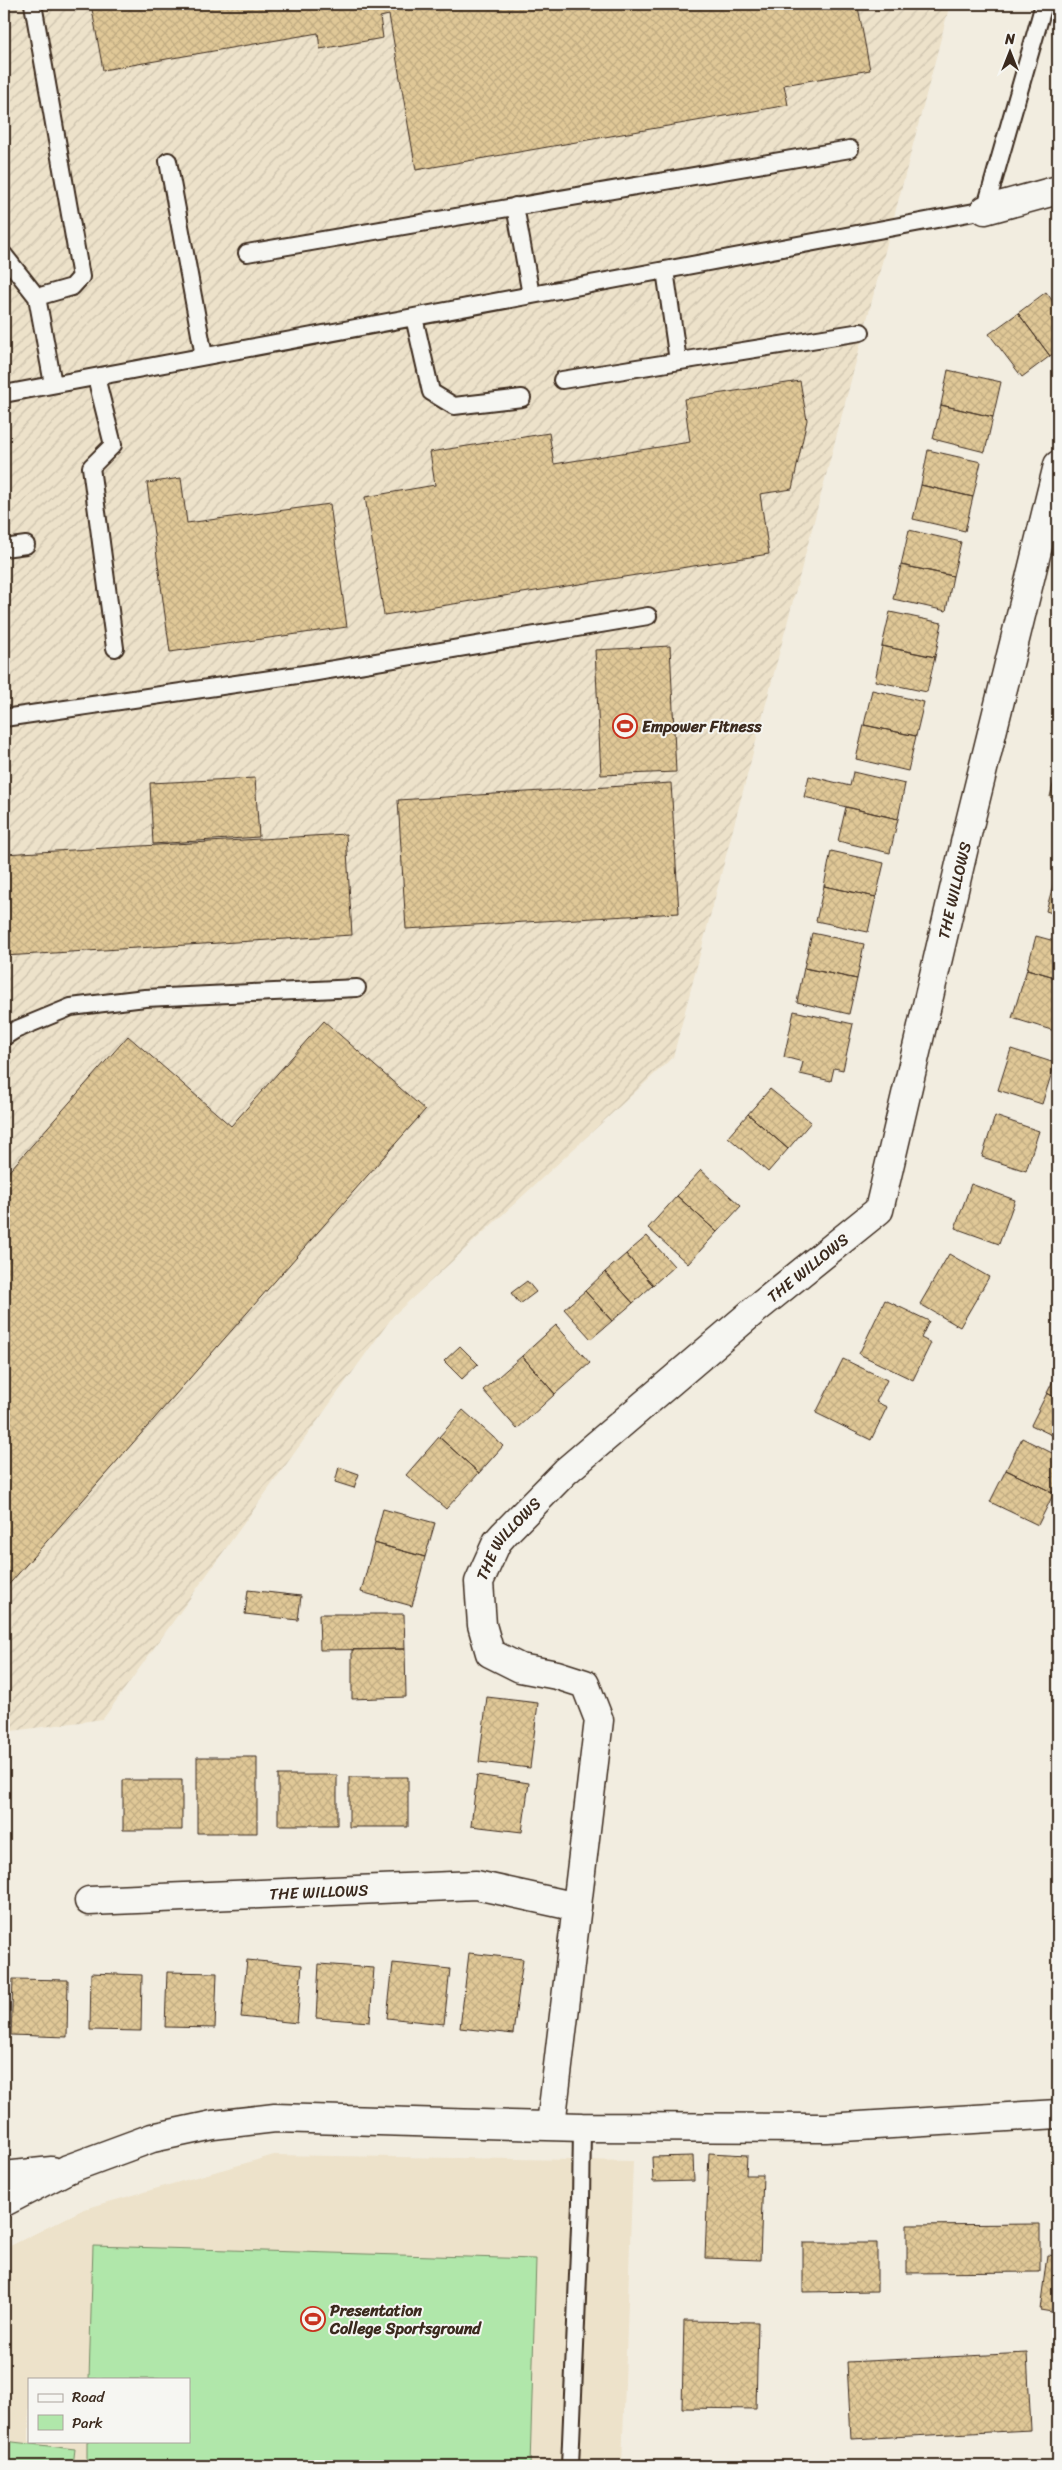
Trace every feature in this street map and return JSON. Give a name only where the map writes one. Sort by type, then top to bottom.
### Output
[{"type":"street","points":[[985,210],[1058,190]]},
{"type":"street","name":"THE WILLOWS","points":[[551,2125],[598,1720],[585,1684],[557,1675],[520,1668],[490,1653],[482,1625],[480,1582],[497,1542],[566,1471],[754,1310],[879,1210],[968,830],[1058,465]]},
{"type":"street","name":"THE WILLOWS","points":[[89,1901],[476,1885],[577,1907]]},
{"type":"street","points":[[4,2202],[68,2169],[152,2138],[213,2125],[275,2118],[582,2127],[826,2128],[1058,2114]]},
{"type":"street","points":[[4,2176],[68,2169]]},
{"type":"lane","points":[[33,4],[81,277],[72,287],[37,296]]},
{"type":"lane","points":[[4,394],[985,210],[1044,4]]},
{"type":"lane","points":[[246,253],[850,149]]},
{"type":"lane","points":[[168,161],[204,356]]},
{"type":"lane","points":[[515,206],[531,295]]},
{"type":"lane","points":[[4,255],[37,296],[53,384]]},
{"type":"lane","points":[[665,270],[678,361]]},
{"type":"lane","points":[[414,317],[431,392],[454,406],[522,398]]},
{"type":"lane","points":[[562,380],[861,332]]},
{"type":"lane","points":[[96,376],[113,445],[91,467],[115,648]]},
{"type":"lane","points":[[4,548],[26,545]]},
{"type":"lane","points":[[4,718],[310,673],[648,616]]},
{"type":"lane","points":[[4,1037],[71,1007],[145,998],[358,988]]},
{"type":"lane","points":[[570,2466],[581,2204],[582,2127]]},
{"type":"shaded area","points":[[4,4],[950,4],[673,1057],[393,1316],[103,1719],[4,1732]]},
{"type":"shaded area","points":[[274,2155],[633,2161],[622,2466],[4,2466],[4,2249],[84,2209]]},
{"type":"green space","name":"Presentation College Sportsground","points":[[93,2246],[536,2259],[530,2466],[87,2466],[87,2442],[190,2442],[190,2378],[89,2378]]},
{"type":"green space","points":[[4,2441],[75,2449],[73,2466],[4,2466]]},
{"type":"building","points":[[91,4],[875,4],[858,7],[870,70],[784,85],[788,105],[416,170],[389,15],[380,17],[383,38],[320,49],[318,33],[103,70]]},
{"type":"building","points":[[4,91],[8,116],[4,117]]},
{"type":"building","points":[[1046,292],[1058,308],[1058,350],[1050,356],[1018,313]]},
{"type":"building","points":[[1018,313],[1050,356],[1022,377],[989,334]]},
{"type":"building","points":[[948,370],[1001,382],[993,417],[941,405]]},
{"type":"building","points":[[800,381],[807,420],[792,489],[760,494],[769,554],[384,615],[365,497],[435,485],[430,452],[549,433],[554,464],[690,442],[684,399]]},
{"type":"building","points":[[941,405],[993,417],[985,452],[933,439]]},
{"type":"building","points":[[928,450],[981,462],[973,497],[921,485]]},
{"type":"building","points":[[181,478],[187,523],[330,504],[347,627],[170,652],[147,483]]},
{"type":"building","points":[[921,485],[973,497],[965,531],[913,519]]},
{"type":"building","points":[[909,530],[961,542],[953,576],[901,565]]},
{"type":"building","points":[[901,565],[953,576],[946,611],[893,599]]},
{"type":"building","points":[[890,612],[942,623],[935,657],[882,646]]},
{"type":"building","points":[[670,646],[676,772],[601,775],[595,650]]},
{"type":"building","points":[[882,646],[935,657],[927,692],[875,681]]},
{"type":"building","points":[[872,690],[924,702],[916,736],[864,725]]},
{"type":"building","points":[[864,725],[916,736],[908,771],[856,759]]},
{"type":"building","points":[[1058,769],[1058,800],[1050,797]]},
{"type":"building","points":[[853,772],[905,784],[898,819],[804,797],[809,776],[850,786]]},
{"type":"building","points":[[255,778],[259,837],[153,844],[150,783]]},
{"type":"building","points":[[671,783],[679,913],[406,929],[398,800]]},
{"type":"building","points":[[846,807],[898,819],[890,853],[838,841]]},
{"type":"building","points":[[346,834],[352,935],[4,956],[4,854]]},
{"type":"building","points":[[831,851],[884,863],[876,897],[824,886]]},
{"type":"building","points":[[1058,867],[1058,915],[1046,911]]},
{"type":"building","points":[[824,886],[876,897],[868,932],[816,921]]},
{"type":"building","points":[[812,933],[864,944],[857,979],[804,968]]},
{"type":"building","points":[[1036,936],[1058,942],[1058,978],[1027,969]]},
{"type":"building","points":[[804,968],[857,979],[849,1014],[797,1002]]},
{"type":"building","points":[[1027,969],[1058,978],[1058,1032],[1012,1018]]},
{"type":"building","points":[[794,1011],[853,1024],[843,1070],[834,1068],[831,1081],[800,1074],[803,1062],[784,1057]]},
{"type":"building","points":[[324,1021],[425,1110],[4,1590],[4,1177],[128,1036],[231,1126]]},
{"type":"building","points":[[1011,1049],[1055,1063],[1042,1104],[998,1090]]},
{"type":"building","points":[[770,1089],[811,1122],[788,1149],[748,1114]]},
{"type":"building","points":[[748,1114],[788,1149],[768,1172],[728,1137]]},
{"type":"building","points":[[995,1116],[1039,1131],[1026,1171],[982,1157]]},
{"type":"building","points":[[701,1170],[741,1206],[717,1232],[677,1196]]},
{"type":"building","points":[[971,1184],[1015,1200],[999,1244],[955,1228]]},
{"type":"building","points":[[677,1196],[717,1232],[688,1264],[648,1228]]},
{"type":"building","points":[[647,1236],[674,1266],[653,1285],[626,1254]]},
{"type":"building","points":[[626,1254],[653,1285],[633,1303],[605,1272]]},
{"type":"building","points":[[949,1254],[989,1277],[960,1327],[920,1304]]},
{"type":"building","points":[[605,1272],[633,1303],[612,1321],[585,1291]]},
{"type":"building","points":[[527,1281],[536,1292],[520,1304],[511,1293]]},
{"type":"building","points":[[585,1291],[612,1321],[591,1339],[564,1309]]},
{"type":"building","points":[[885,1300],[929,1321],[921,1338],[931,1343],[913,1380],[859,1354]]},
{"type":"building","points":[[556,1325],[590,1363],[555,1394],[522,1356]]},
{"type":"building","points":[[460,1346],[478,1364],[462,1379],[444,1361]]},
{"type":"building","points":[[522,1356],[555,1394],[517,1429],[483,1390]]},
{"type":"building","points":[[843,1359],[887,1380],[876,1402],[887,1407],[871,1440],[816,1413]]},
{"type":"building","points":[[1058,1371],[1058,1399],[1047,1393]]},
{"type":"building","points":[[1047,1393],[1058,1399],[1058,1438],[1031,1425]]},
{"type":"building","points":[[463,1410],[503,1446],[479,1473],[439,1437]]},
{"type":"building","points":[[439,1437],[479,1473],[446,1509],[406,1475]]},
{"type":"building","points":[[1022,1438],[1058,1456],[1058,1485],[1054,1493],[1006,1470]]},
{"type":"building","points":[[339,1467],[359,1474],[354,1488],[335,1482]]},
{"type":"building","points":[[1006,1470],[1054,1493],[1038,1525],[990,1502]]},
{"type":"building","points":[[383,1509],[435,1523],[425,1557],[374,1543]]},
{"type":"building","points":[[374,1543],[425,1557],[412,1606],[361,1592]]},
{"type":"building","points":[[248,1590],[301,1596],[298,1620],[245,1614]]},
{"type":"building","points":[[319,1614],[404,1614],[405,1649],[320,1650]]},
{"type":"building","points":[[405,1649],[406,1697],[352,1699],[352,1650]]},
{"type":"building","points":[[487,1697],[538,1703],[530,1768],[479,1762]]},
{"type":"building","points":[[197,1757],[257,1757],[257,1833],[197,1833]]},
{"type":"building","points":[[278,1775],[337,1775],[337,1825],[278,1825]]},
{"type":"building","points":[[477,1775],[529,1783],[522,1832],[471,1826]]},
{"type":"building","points":[[349,1777],[408,1777],[408,1827],[349,1827]]},
{"type":"building","points":[[123,1780],[182,1780],[182,1830],[123,1830]]},
{"type":"building","points":[[469,1953],[523,1959],[513,2034],[460,2028]]},
{"type":"building","points":[[247,1960],[302,1965],[297,2023],[241,2017]]},
{"type":"building","points":[[393,1963],[450,1969],[444,2024],[387,2018]]},
{"type":"building","points":[[319,1964],[374,1968],[370,2022],[316,2018]]},
{"type":"building","points":[[167,1972],[217,1973],[215,2028],[165,2027]]},
{"type":"building","points":[[91,1973],[142,1975],[141,2031],[90,2030]]},
{"type":"building","points":[[13,1979],[68,1980],[67,2037],[11,2035]]},
{"type":"building","points":[[709,2153],[747,2155],[746,2175],[763,2175],[760,2260],[705,2258]]},
{"type":"building","points":[[693,2156],[694,2181],[653,2182],[652,2157]]},
{"type":"building","points":[[1040,2224],[1040,2272],[907,2273],[907,2225]]},
{"type":"building","points":[[803,2243],[877,2243],[877,2291],[803,2292]]},
{"type":"building","points":[[1047,2255],[1058,2256],[1058,2313],[1040,2310]]},
{"type":"building","points":[[684,2321],[758,2322],[756,2409],[682,2408]]},
{"type":"building","points":[[1027,2353],[1031,2430],[851,2439],[847,2362]]},
{"type":"place","name":"Empower Fitness","points":[[625,726]]},
{"type":"place","name":"Presentation College Sportsground","points":[[313,2319]]}]
